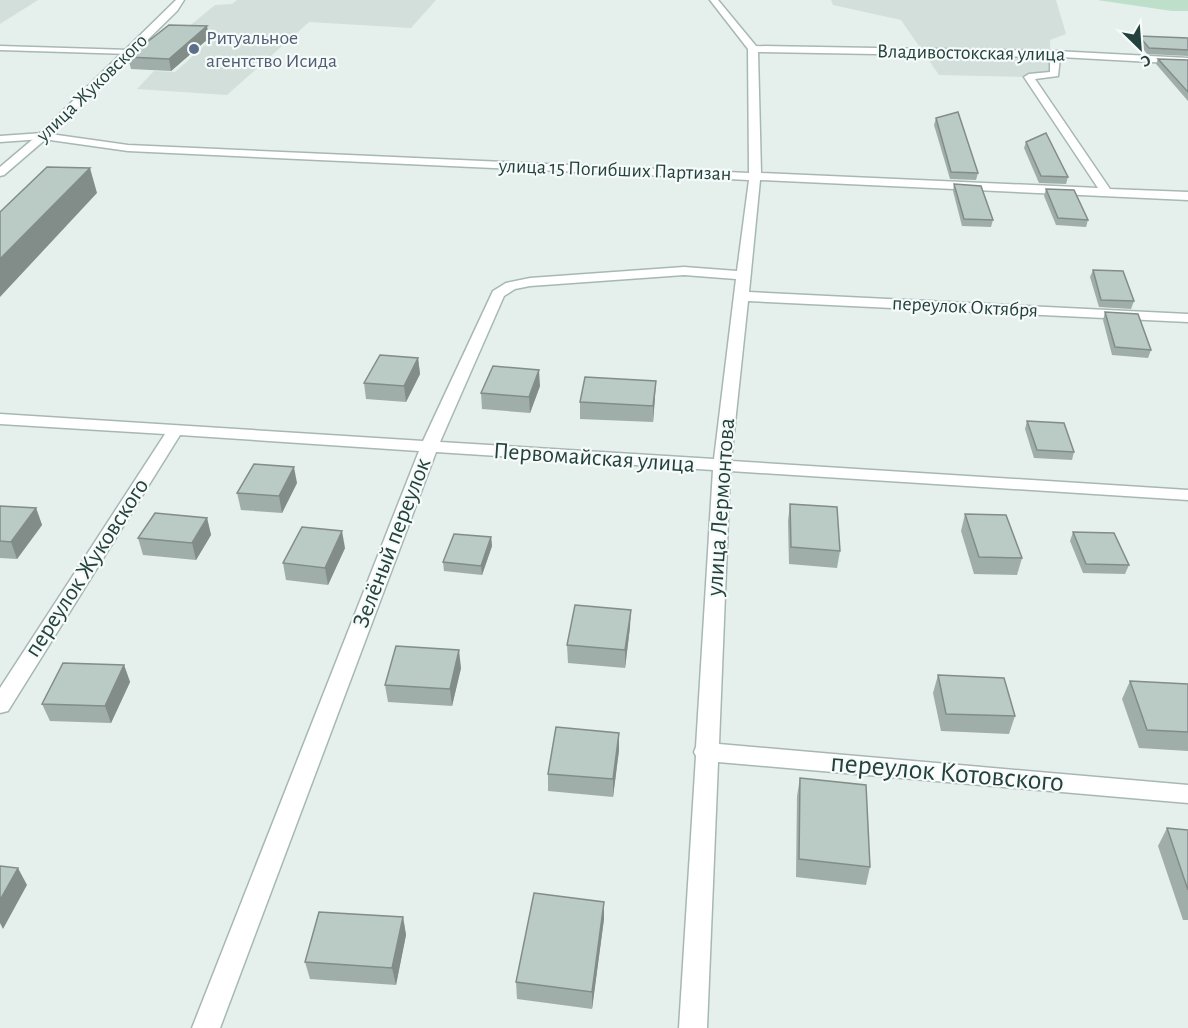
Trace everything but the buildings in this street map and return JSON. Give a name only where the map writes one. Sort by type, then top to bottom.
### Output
[{"type":"street","name":"улица Жуковского","points":[[0,174],[130,52],[174,9],[180,0]]},
{"type":"street","points":[[714,0],[753,49]]},
{"type":"street","name":"Владивостокская улица","points":[[753,49],[1055,54],[1188,61]]},
{"type":"street","name":"улица Лермонтова","points":[[693,1028],[705,752],[722,466],[755,176],[753,49]]},
{"type":"street","points":[[1055,54],[1055,74],[1029,77],[1107,193]]},
{"type":"street","name":"улица 15 Погибших Партизан","points":[[0,139],[43,136],[128,148],[1188,196]]},
{"type":"street","name":"Зелёный переулок","points":[[206,1028],[429,447],[498,294],[511,286],[530,282],[667,272],[744,276]]},
{"type":"street","name":"переулок Октября","points":[[741,296],[1188,318]]},
{"type":"street","name":"Первомайская улица","points":[[0,419],[1188,495]]},
{"type":"street","name":"переулок Жуковского","points":[[0,705],[175,431]]},
{"type":"street","name":"переулок Котовского","points":[[705,752],[1188,794]]},
{"type":"lane","points":[[0,48],[130,52]]},
{"type":"shaded area","points":[[0,0],[38,0],[0,24]]},
{"type":"shaded area","points":[[237,0],[436,0],[411,28],[309,22],[227,95],[137,89],[154,71],[175,72],[214,37],[181,33],[215,5],[232,4]]},
{"type":"shaded area","points":[[831,0],[1056,0],[1066,34],[1050,40],[1051,72],[1024,77],[939,75],[901,20],[833,5]]},
{"type":"green space","points":[[1097,0],[1188,0],[1188,11],[1172,11]]},
{"type":"place","name":"Ритуальное агентство Исида","points":[[194,49]]}]
